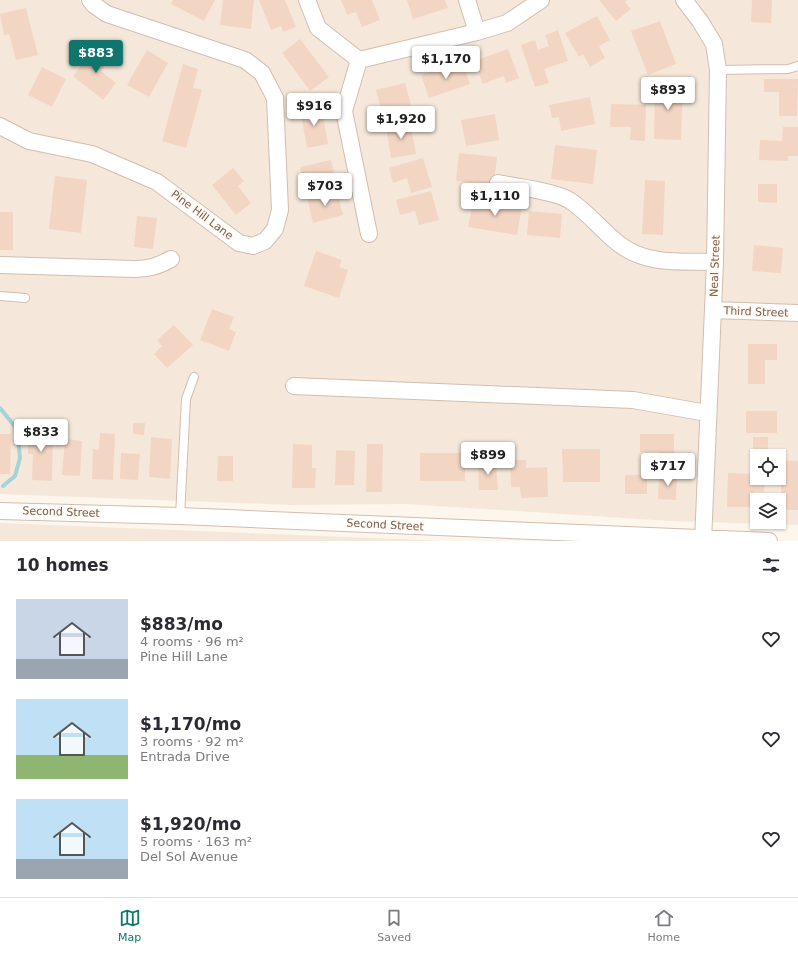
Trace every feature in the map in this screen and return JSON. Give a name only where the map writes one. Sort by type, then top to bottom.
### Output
[{"type":"street","name":"Pine Hill Lane","points":[[0,126],[29,140],[92,154],[157,182],[239,243],[253,246],[265,241],[276,229],[280,210],[275,98],[262,73],[245,60],[107,14],[94,5],[90,0]]},
{"type":"street","points":[[307,0],[318,28],[358,60]]},
{"type":"street","points":[[467,0],[477,32]]},
{"type":"street","points":[[358,60],[477,32],[507,23],[541,0]]},
{"type":"street","name":"Neal Street","points":[[684,0],[700,21],[714,44],[718,70],[715,262],[707,413],[703,540]]},
{"type":"street","points":[[358,60],[344,111],[369,234]]},
{"type":"street","points":[[498,183],[567,199],[588,214],[619,244],[636,254],[657,261],[715,262]]},
{"type":"street","points":[[0,265],[141,269],[158,266],[171,258]]},
{"type":"street","name":"Third Street","points":[[713,310],[798,313]]},
{"type":"street","points":[[294,386],[633,400],[707,413]]},
{"type":"street","name":"Second Street","points":[[0,511],[180,516],[443,534],[769,541]]},
{"type":"lane","points":[[718,70],[788,69],[798,66]]},
{"type":"lane","points":[[0,296],[25,298]]},
{"type":"lane","points":[[180,516],[186,400],[194,376]]},
{"type":"shaded area","points":[[0,0],[798,0],[798,525],[786,525],[786,493],[750,493],[750,524],[670,521],[405,504],[291,505],[0,494]]},
{"type":"shaded area","points":[[0,523],[420,540],[442,541],[0,541]]},
{"type":"building","points":[[173,0],[215,0],[204,21],[171,4]]},
{"type":"building","points":[[223,0],[254,0],[251,29],[220,25]]},
{"type":"building","points":[[259,0],[285,0],[296,27],[283,32],[281,26],[271,30]]},
{"type":"building","points":[[341,0],[372,0],[380,20],[362,27],[356,12],[347,15]]},
{"type":"building","points":[[407,0],[445,0],[448,8],[413,19]]},
{"type":"building","points":[[599,0],[627,0],[625,2],[631,9],[616,21]]},
{"type":"building","points":[[752,0],[772,0],[771,23],[751,22]]},
{"type":"building","points":[[26,8],[38,55],[16,60],[9,34],[4,35],[0,14]]},
{"type":"building","points":[[597,16],[610,40],[599,46],[605,58],[590,67],[583,54],[579,57],[565,33]]},
{"type":"building","points":[[660,21],[676,64],[648,75],[631,31]]},
{"type":"building","points":[[558,30],[568,61],[544,69],[549,83],[535,87],[521,45],[535,40],[538,50],[549,46],[545,35]]},
{"type":"building","points":[[300,39],[329,77],[310,91],[282,53]]},
{"type":"building","points":[[97,47],[111,58],[101,71],[116,83],[103,100],[73,76]]},
{"type":"building","points":[[508,49],[519,78],[506,83],[504,76],[483,84],[474,61]]},
{"type":"building","points":[[147,50],[168,63],[149,97],[127,85]]},
{"type":"building","points":[[462,61],[470,84],[429,98],[421,75]]},
{"type":"building","points":[[183,64],[198,69],[193,88],[202,90],[186,148],[162,141]]},
{"type":"building","points":[[42,67],[66,79],[52,107],[28,95]]},
{"type":"building","points":[[764,79],[798,79],[797,116],[779,116],[779,92],[764,92]]},
{"type":"building","points":[[655,82],[683,83],[681,140],[654,139]]},
{"type":"building","points":[[405,83],[411,105],[382,113],[376,90]]},
{"type":"building","points":[[590,97],[595,124],[561,131],[559,117],[552,118],[549,105]]},
{"type":"building","points":[[611,104],[646,105],[645,141],[630,140],[631,127],[610,127]]},
{"type":"building","points":[[321,106],[328,144],[307,148],[300,109]]},
{"type":"building","points":[[495,114],[499,140],[466,146],[461,120]]},
{"type":"building","points":[[410,122],[416,154],[391,158],[386,127]]},
{"type":"building","points":[[783,127],[798,127],[798,156],[788,156],[788,161],[759,160],[760,140],[782,141]]},
{"type":"building","points":[[555,145],[597,150],[593,184],[551,179]]},
{"type":"building","points":[[459,153],[497,157],[494,184],[456,181]]},
{"type":"building","points":[[423,158],[432,187],[411,193],[407,178],[393,183],[389,168]]},
{"type":"building","points":[[331,160],[337,185],[305,192],[300,167]]},
{"type":"building","points":[[233,168],[244,181],[238,186],[251,203],[236,215],[212,185]]},
{"type":"building","points":[[55,176],[87,180],[81,233],[49,229]]},
{"type":"building","points":[[645,180],[665,181],[663,235],[642,234]]},
{"type":"building","points":[[758,184],[777,184],[777,203],[758,202]]},
{"type":"building","points":[[337,191],[343,215],[313,223],[307,198]]},
{"type":"building","points":[[431,191],[439,220],[419,225],[415,211],[400,215],[396,200]]},
{"type":"building","points":[[474,198],[522,206],[517,235],[468,227]]},
{"type":"building","points":[[529,211],[562,214],[560,238],[527,235]]},
{"type":"building","points":[[0,212],[13,212],[13,250],[0,250]]},
{"type":"building","points":[[137,216],[157,218],[153,249],[134,247]]},
{"type":"building","points":[[754,245],[783,248],[781,273],[752,271]]},
{"type":"building","points":[[316,251],[342,260],[339,267],[348,270],[339,298],[304,286]]},
{"type":"building","points":[[212,309],[234,317],[229,329],[236,332],[229,351],[200,340]]},
{"type":"building","points":[[174,325],[193,345],[167,368],[154,354],[162,346],[157,340]]},
{"type":"building","points":[[748,344],[777,344],[777,360],[765,360],[765,384],[748,384]]},
{"type":"building","points":[[746,411],[777,411],[777,433],[746,433]]},
{"type":"building","points":[[133,423],[145,423],[144,435],[133,434]]},
{"type":"building","points":[[29,428],[53,429],[52,481],[32,480],[33,454],[28,454]]},
{"type":"building","points":[[100,433],[115,434],[113,480],[92,479],[93,449],[99,450]]},
{"type":"building","points":[[0,434],[11,434],[10,474],[0,474]]},
{"type":"building","points":[[640,434],[674,434],[674,466],[659,467],[659,452],[640,452]]},
{"type":"building","points":[[151,437],[172,439],[170,479],[149,477]]},
{"type":"building","points":[[753,437],[768,437],[768,449],[753,449]]},
{"type":"building","points":[[65,439],[82,441],[80,476],[62,475]]},
{"type":"building","points":[[293,444],[312,445],[312,468],[316,468],[315,488],[292,488]]},
{"type":"building","points":[[367,444],[383,444],[382,492],[366,492]]},
{"type":"building","points":[[562,449],[600,449],[600,482],[563,482]]},
{"type":"building","points":[[336,450],[355,451],[354,485],[335,485]]},
{"type":"building","points":[[121,453],[140,454],[138,480],[120,479]]},
{"type":"building","points":[[420,453],[465,453],[465,481],[420,481]]},
{"type":"building","points":[[218,456],[233,456],[233,481],[217,481]]},
{"type":"building","points":[[510,460],[526,460],[526,468],[547,467],[548,497],[521,498],[520,487],[511,487]]},
{"type":"building","points":[[786,460],[798,461],[798,510],[786,510],[786,493],[781,493],[781,485],[786,485]]},
{"type":"building","points":[[496,461],[498,490],[479,490],[478,462]]},
{"type":"building","points":[[728,473],[750,474],[750,485],[764,485],[764,492],[750,493],[750,507],[727,507]]},
{"type":"building","points":[[625,475],[647,475],[647,494],[625,494]]},
{"type":"building","points":[[659,475],[677,475],[676,500],[658,499]]},
{"type":"waterway","points":[[0,408],[17,429],[20,458],[15,476],[3,486]]}]
